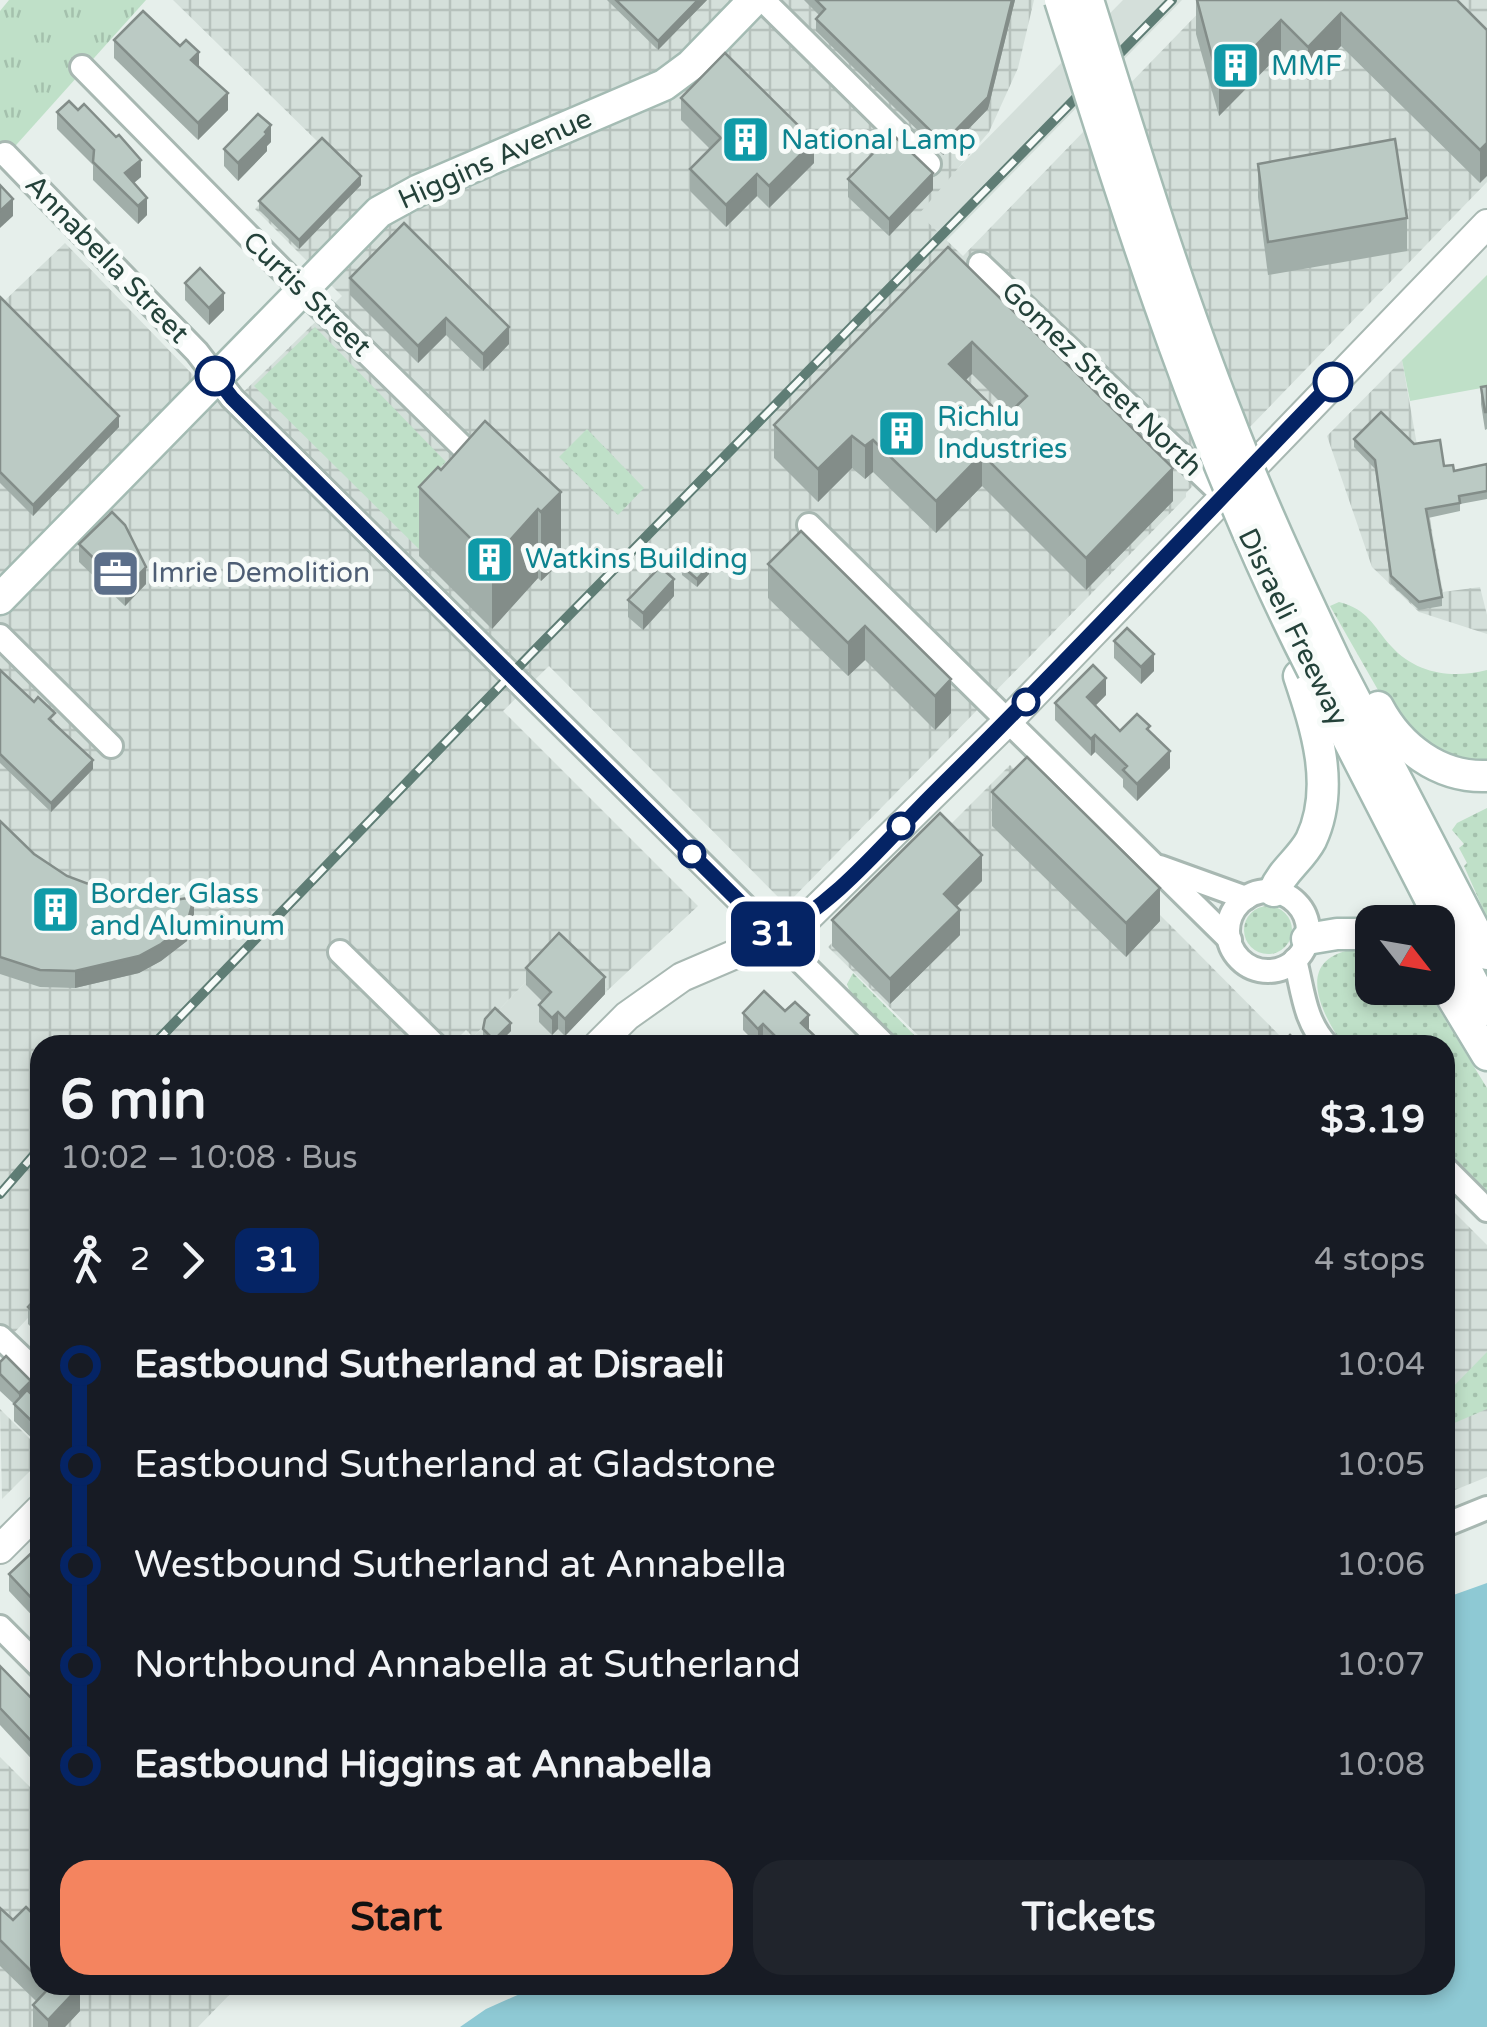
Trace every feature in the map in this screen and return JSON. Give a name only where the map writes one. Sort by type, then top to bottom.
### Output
[{"type":"main road","name":"Higgins Avenue","points":[[0,599],[366,223],[390,204],[664,86],[691,65],[754,0]]},
{"type":"main road","name":"Disraeli Freeway","points":[[1060,0],[1125,206],[1191,390],[1487,1010]]},
{"type":"main road","name":"Disraeli Freeway","points":[[1088,0],[1148,192],[1284,583]]},
{"type":"main road","points":[[1284,583],[1325,668],[1386,723],[1402,744],[1450,770],[1487,776]]},
{"type":"main road","name":"Disraeli Freeway","points":[[1325,668],[1487,954]]},
{"type":"main road","points":[[1260,894],[1278,881],[1310,841],[1320,805],[1319,736],[1325,668]]},
{"type":"main road","points":[[1301,950],[1337,934],[1355,934]]},
{"type":"main road","points":[[1455,1002],[1487,1055]]},
{"type":"street","points":[[763,0],[929,164]]},
{"type":"street","name":"Curtis Street","points":[[82,67],[495,479]]},
{"type":"street","name":"Annabella Street","points":[[5,154],[197,352],[232,398],[875,1035]]},
{"type":"street","points":[[609,1035],[653,995],[682,977],[809,916],[1007,722],[1487,224]]},
{"type":"street","name":"Gomez Street North","points":[[980,264],[1223,495]]},
{"type":"street","points":[[809,525],[1230,940],[1238,956],[1252,967],[1270,970],[1301,950]]},
{"type":"street","points":[[0,636],[112,746]]},
{"type":"street","points":[[1152,864],[1298,905],[1307,921],[1301,950],[1304,1007],[1318,1035]]},
{"type":"street","points":[[1230,940],[1233,912],[1260,894]]},
{"type":"street","points":[[340,952],[426,1035]]},
{"type":"street","points":[[1455,1178],[1487,1210]]},
{"type":"street","points":[[0,1337],[30,1365]]},
{"type":"street","points":[[1455,1521],[1487,1508]]},
{"type":"street","points":[[0,1548],[30,1519]]},
{"type":"street","points":[[0,1627],[30,1657]]},
{"type":"shaded area","points":[[173,0],[1034,0],[1018,68],[989,132],[919,214],[963,256],[1211,0],[1487,0],[1487,182],[1186,497],[786,905],[549,666],[503,711],[698,906],[608,990],[561,945],[475,1035],[466,1030],[461,1035],[30,1035],[30,1316],[0,1348],[0,305],[65,243],[226,409],[342,296],[255,209],[319,143]]},
{"type":"shaded area","points":[[1123,0],[1182,0],[527,669],[111,1035]]},
{"type":"shaded area","points":[[1402,360],[1443,592],[1480,587],[1487,634],[1419,612],[1372,567],[1327,436]]},
{"type":"shaded area","points":[[1010,765],[1279,1035],[918,1035],[828,947]]},
{"type":"shaded area","points":[[561,945],[608,990],[565,1035],[475,1035]]},
{"type":"shaded area","points":[[1455,1213],[1487,1245],[1487,1477],[1455,1490]]},
{"type":"shaded area","points":[[0,1409],[30,1439],[30,1471],[2,1499]]},
{"type":"shaded area","points":[[0,1757],[30,1787],[30,1995],[229,1995],[198,2027],[0,2027]]},
{"type":"green space","points":[[9,0],[146,0],[0,163],[0,11]]},
{"type":"green space","points":[[1487,275],[1487,387],[1410,401],[1402,360]]},
{"type":"green space","points":[[315,327],[446,462],[435,472],[425,555],[254,386]]},
{"type":"green space","points":[[587,429],[644,488],[618,515],[559,457]]},
{"type":"green space","points":[[1339,602],[1364,614],[1391,646],[1412,663],[1448,674],[1487,670],[1487,764],[1438,755],[1394,718],[1330,606]]},
{"type":"green space","points":[[1487,808],[1487,918],[1464,866],[1467,863],[1459,848],[1464,844],[1452,830],[1457,823]]},
{"type":"green space","points":[[1268,906],[1285,913],[1292,930],[1285,947],[1268,954],[1251,947],[1244,930],[1251,913]]},
{"type":"green space","points":[[1355,950],[1355,1005],[1436,1005],[1455,1035],[1337,1035],[1326,1017],[1317,987],[1318,974],[1337,954]]},
{"type":"green space","points":[[853,973],[914,1035],[892,1035],[851,995],[847,984]]},
{"type":"green space","points":[[1455,1036],[1487,1088],[1487,1203],[1467,1183],[1472,1177],[1455,1160]]},
{"type":"green space","points":[[1487,1352],[1487,1409],[1455,1423],[1455,1385]]},
{"type":"water","points":[[1487,1583],[1487,2027],[460,2027],[486,2009],[518,1995],[1455,1995],[1455,1594]]},
{"type":"building","points":[[616,0],[698,0],[658,41]]},
{"type":"building","points":[[816,0],[1012,0],[988,97],[943,143],[816,19],[825,9]]},
{"type":"building","points":[[1197,0],[1457,0],[1487,30],[1487,143],[1480,150],[1341,13],[1308,47],[1281,20],[1219,83]]},
{"type":"building","points":[[143,11],[180,46],[186,40],[199,52],[191,60],[228,93],[198,123],[114,40]]},
{"type":"building","points":[[725,53],[814,141],[769,186],[757,174],[726,205],[690,169],[721,138],[681,98]]},
{"type":"building","points":[[69,101],[78,110],[84,104],[141,160],[125,173],[147,198],[138,206],[93,162],[94,150],[57,112]]},
{"type":"building","points":[[258,114],[271,125],[238,163],[224,149]]},
{"type":"building","points":[[892,134],[933,173],[889,219],[848,179]]},
{"type":"building","points":[[322,138],[361,176],[299,240],[259,201]]},
{"type":"building","points":[[1395,139],[1407,218],[1268,242],[1258,164]]},
{"type":"building","points":[[0,185],[13,199],[0,211]]},
{"type":"building","points":[[404,223],[509,327],[483,354],[446,318],[418,346],[350,278]]},
{"type":"building","name":"Richlu Industries","points":[[948,247],[1173,468],[1086,558],[982,454],[936,501],[873,440],[865,446],[852,436],[818,469],[774,425]],"holes":[[[972,342],[1027,396],[1004,418],[949,364]]]},
{"type":"building","points":[[200,268],[224,293],[209,308],[185,283]]},
{"type":"building","points":[[0,297],[119,416],[33,505],[0,472]]},
{"type":"building","points":[[1487,386],[1487,412],[1485,412],[1481,387]]},
{"type":"building","points":[[1381,412],[1414,444],[1440,440],[1444,466],[1453,465],[1454,471],[1487,464],[1487,491],[1459,496],[1460,503],[1426,509],[1442,597],[1419,602],[1391,576],[1375,460],[1354,439]]},
{"type":"building","points":[[485,421],[561,492],[541,512],[538,509],[492,560],[419,487],[438,467],[441,470]]},
{"type":"building","name":"Imrie Demolition","points":[[112,512],[125,525],[146,567],[125,589],[79,544]]},
{"type":"building","points":[[801,531],[951,679],[935,696],[865,626],[848,643],[768,564]]},
{"type":"building","points":[[694,552],[709,566],[697,579],[682,566]]},
{"type":"building","points":[[660,567],[674,579],[643,613],[628,600]]},
{"type":"building","points":[[1127,628],[1154,654],[1141,667],[1114,641]]},
{"type":"building","points":[[1093,665],[1106,678],[1087,697],[1120,731],[1137,714],[1170,751],[1137,784],[1123,770],[1127,766],[1095,735],[1091,739],[1055,703]]},
{"type":"building","points":[[0,670],[34,702],[38,697],[55,713],[49,719],[93,760],[51,803],[0,754]]},
{"type":"building","points":[[1027,757],[1160,888],[1126,923],[992,792]]},
{"type":"building","points":[[940,813],[982,855],[944,894],[960,910],[890,979],[832,920]]},
{"type":"building","name":"Border Glass and Aluminum","points":[[0,821],[34,854],[67,876],[123,897],[162,902],[194,897],[187,924],[139,956],[75,971],[40,970],[0,957]]},
{"type":"building","points":[[559,933],[605,977],[565,1019],[558,1012],[552,1018],[539,1005],[551,992],[526,968]]},
{"type":"building","points":[[764,991],[785,1011],[795,1002],[809,1015],[801,1023],[814,1035],[774,1035],[763,1024],[758,1029],[743,1013]]},
{"type":"building","points":[[495,1008],[511,1023],[499,1035],[489,1035],[483,1029],[485,1019]]},
{"type":"building","points":[[6,1356],[30,1380],[19,1393],[0,1374],[0,1362]]},
{"type":"building","points":[[27,1390],[30,1393],[30,1419],[14,1404]]},
{"type":"building","points":[[30,1554],[30,1596],[9,1574]]},
{"type":"building","points":[[0,1666],[30,1697],[30,1740],[0,1708]]},
{"type":"building","points":[[26,1907],[30,1911],[30,1970],[0,1940],[0,1908],[13,1920]]},
{"type":"building","points":[[42,1995],[72,1995],[48,2020],[33,2005]]},
{"type":"railway","points":[[163,1035],[1172,0]]},
{"type":"railway","points":[[0,1194],[30,1160]]},
{"type":"bus line","name":"31","points":[[215,376],[232,398],[773,935],[809,916],[1007,722],[1333,382]]},
{"type":"place","name":"MMF","points":[[1236,66]]},
{"type":"place","name":"National Lamp","points":[[746,140]]},
{"type":"place","name":"Richlu Industries","points":[[902,433]]},
{"type":"place","name":"Watkins Building","points":[[490,559]]},
{"type":"place","name":"Imrie Demolition","points":[[116,573]]},
{"type":"place","name":"Border Glass and Aluminum","points":[[55,910]]}]
